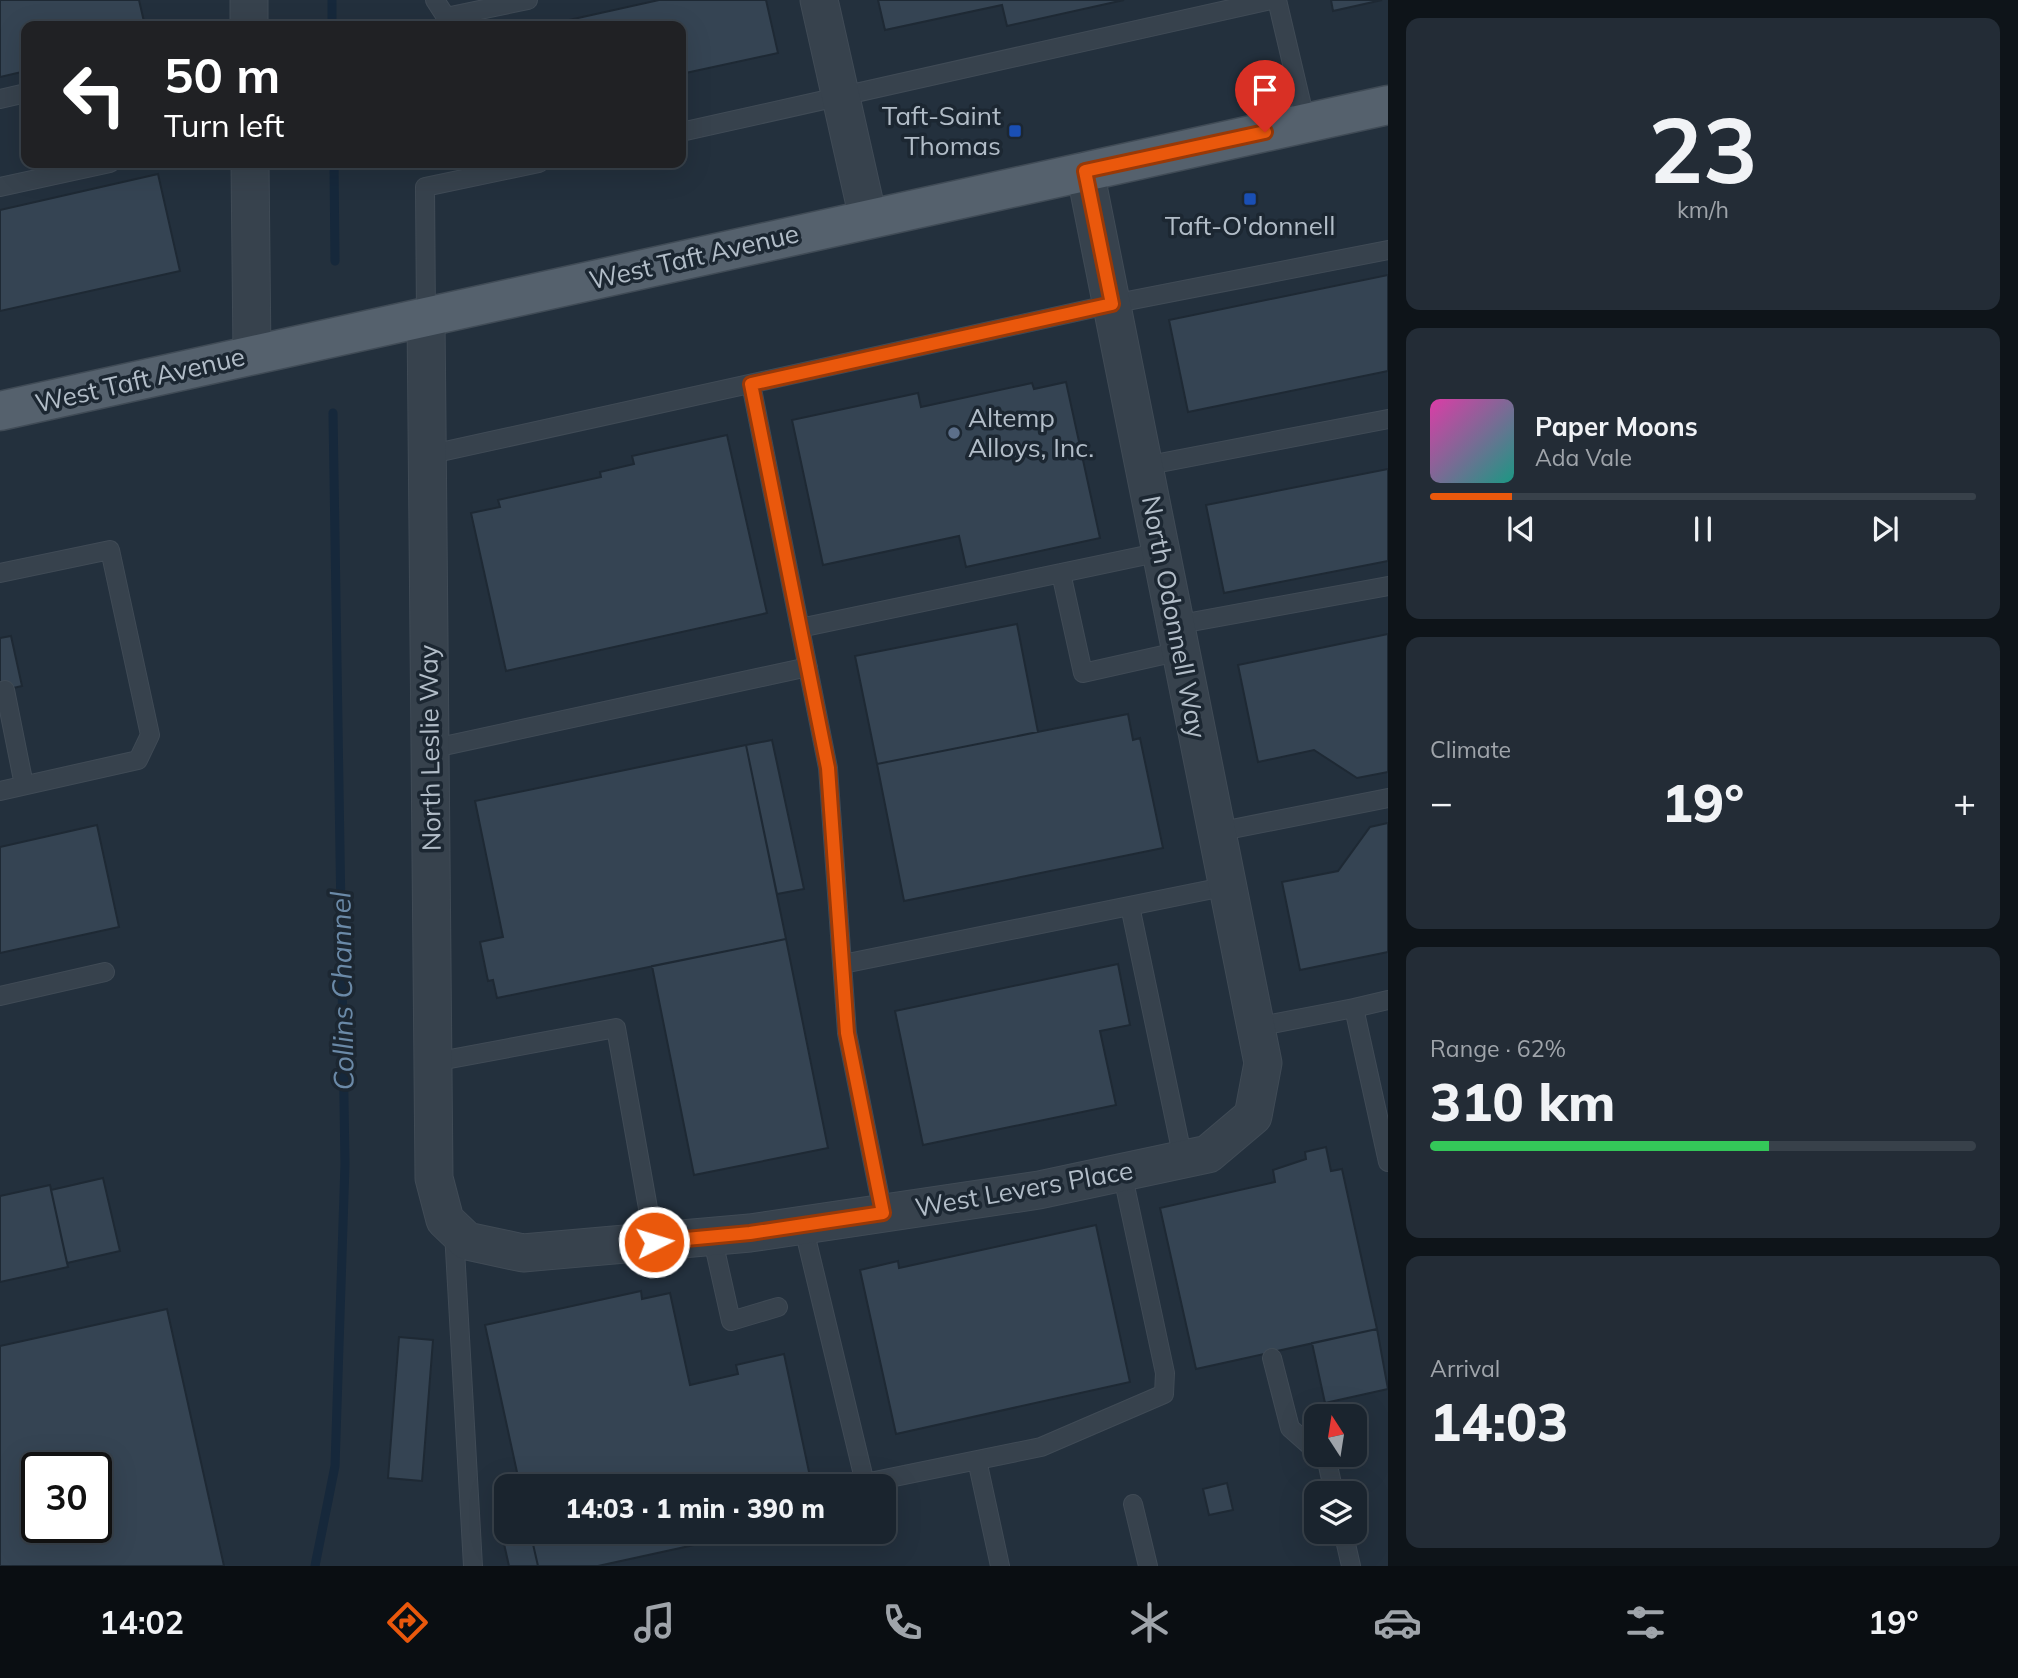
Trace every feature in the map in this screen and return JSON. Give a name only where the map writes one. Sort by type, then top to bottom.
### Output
[{"type":"main road","name":"West Taft Avenue","points":[[0,411],[1388,105]]},
{"type":"street","points":[[249,0],[249,21]]},
{"type":"street","points":[[820,0],[867,218]]},
{"type":"street","points":[[250,168],[252,355]]},
{"type":"street","name":"North Odonnell Way","points":[[1085,171],[1263,1063]]},
{"type":"street","name":"North Leslie Way","points":[[426,317],[434,1178],[445,1220],[454,1228]]},
{"type":"street","name":"West Levers Place","points":[[454,1228],[467,1241],[523,1253],[803,1225],[1039,1190],[1208,1154],[1252,1116],[1263,1063]]},
{"type":"lane","points":[[435,0],[446,18],[528,0]]},
{"type":"lane","points":[[686,131],[1271,0]]},
{"type":"lane","points":[[1277,0],[1306,123]]},
{"type":"lane","points":[[0,99],[21,94]]},
{"type":"lane","points":[[0,187],[87,168]]},
{"type":"lane","points":[[426,317],[425,187],[515,168]]},
{"type":"lane","points":[[427,455],[1112,304],[1388,250]]},
{"type":"lane","points":[[751,384],[828,768],[847,1033],[883,1213]]},
{"type":"lane","points":[[1144,467],[1388,419]]},
{"type":"lane","points":[[0,573],[110,550],[150,735],[138,760],[0,791]]},
{"type":"lane","points":[[800,628],[1161,552]]},
{"type":"lane","points":[[1061,573],[1083,673],[1178,638],[1388,586]]},
{"type":"lane","points":[[430,749],[808,667]]},
{"type":"lane","points":[[5,690],[24,785]]},
{"type":"lane","points":[[1217,832],[1388,798]]},
{"type":"lane","points":[[843,964],[1228,887]]},
{"type":"lane","points":[[1130,906],[1182,1159]]},
{"type":"lane","points":[[0,996],[105,972]]},
{"type":"lane","points":[[1256,1027],[1388,1000]]},
{"type":"lane","points":[[1354,1008],[1388,1162]]},
{"type":"lane","points":[[434,1062],[616,1028],[654,1242]]},
{"type":"lane","points":[[803,1225],[865,1483],[1041,1447],[1164,1394],[1165,1373],[1122,1172]]},
{"type":"lane","points":[[454,1228],[473,1566]]},
{"type":"lane","points":[[712,1236],[731,1321],[778,1307]]},
{"type":"lane","points":[[1272,1358],[1290,1428],[1304,1440]]},
{"type":"lane","points":[[977,1460],[1000,1566]]},
{"type":"lane","points":[[1133,1504],[1148,1566]]},
{"type":"lane","points":[[1346,1544],[1351,1566]]},
{"type":"building","points":[[0,0],[139,0],[144,21],[21,21],[21,72],[0,77]]},
{"type":"building","points":[[659,0],[766,0],[778,53],[686,73],[686,21],[564,21]]},
{"type":"building","points":[[878,0],[1124,0],[1007,26],[1002,5],[885,30]]},
{"type":"building","points":[[1331,0],[1382,0],[1333,11]]},
{"type":"building","points":[[158,174],[180,271],[0,311],[0,210]]},
{"type":"building","points":[[1388,275],[1388,371],[1188,412],[1169,320]]},
{"type":"building","points":[[1066,382],[1100,538],[966,567],[959,536],[823,565],[792,420],[918,393],[921,407],[1032,383],[1034,389]]},
{"type":"building","points":[[727,435],[767,613],[506,671],[471,513],[500,507],[498,500],[601,477],[600,472],[634,464],[632,456]]},
{"type":"building","points":[[1388,469],[1388,561],[1224,593],[1206,505]]},
{"type":"building","points":[[1017,624],[1038,732],[877,764],[855,656]]},
{"type":"building","points":[[1388,634],[1388,772],[1357,778],[1314,750],[1258,762],[1238,665]]},
{"type":"building","points":[[11,636],[22,686],[0,691],[0,638]]},
{"type":"building","points":[[1128,714],[1133,740],[1140,738],[1163,848],[904,901],[877,764]]},
{"type":"building","points":[[772,740],[804,889],[777,894],[746,745]]},
{"type":"building","points":[[746,745],[786,939],[497,998],[493,980],[488,981],[480,942],[503,937],[475,801]]},
{"type":"building","points":[[1388,823],[1388,952],[1300,970],[1282,882],[1338,871],[1370,827]]},
{"type":"building","points":[[97,825],[119,927],[0,953],[0,847]]},
{"type":"building","points":[[786,939],[828,1148],[694,1175],[652,966]]},
{"type":"building","points":[[1118,964],[1130,1025],[1100,1031],[1116,1105],[923,1145],[895,1011]]},
{"type":"building","points":[[1326,1147],[1331,1171],[1342,1169],[1377,1329],[1196,1369],[1160,1208],[1275,1182],[1273,1170],[1306,1159],[1305,1152]]},
{"type":"building","points":[[103,1178],[120,1251],[67,1263],[51,1190]]},
{"type":"building","points":[[50,1185],[68,1267],[0,1282],[0,1196]]},
{"type":"building","points":[[1096,1225],[1130,1382],[896,1434],[860,1270],[898,1261],[899,1268]]},
{"type":"building","points":[[641,1291],[642,1299],[670,1293],[690,1385],[738,1374],[736,1365],[784,1354],[809,1474],[517,1474],[485,1325]]},
{"type":"building","points":[[167,1309],[224,1566],[0,1566],[0,1346]]},
{"type":"building","points":[[1377,1329],[1388,1389],[1325,1403],[1312,1343]]},
{"type":"building","points":[[399,1337],[433,1340],[422,1481],[388,1478]]},
{"type":"building","points":[[1227,1483],[1233,1510],[1209,1515],[1203,1489]]},
{"type":"building","points":[[504,1544],[533,1544],[538,1566],[509,1566]]},
{"type":"building","points":[[533,1544],[699,1544],[598,1566],[538,1566]]},
{"type":"waterway","name":"Collins Channel","points":[[332,0],[332,21]]},
{"type":"waterway","name":"Collins Channel","points":[[334,168],[335,261]]},
{"type":"waterway","name":"Collins Channel","points":[[315,1566],[335,1466],[345,1164],[333,413]]},
{"type":"place","name":"Taft-Saint Thomas","points":[[1015,131]]},
{"type":"place","name":"Taft-O'donnell","points":[[1250,199]]},
{"type":"place","name":"Altemp Alloys, Inc.","points":[[954,433]]},
{"type":"route","points":[[654,1242],[750,1233],[883,1213],[847,1033],[828,768],[751,384],[1112,304],[1085,171],[1265,132]]}]
